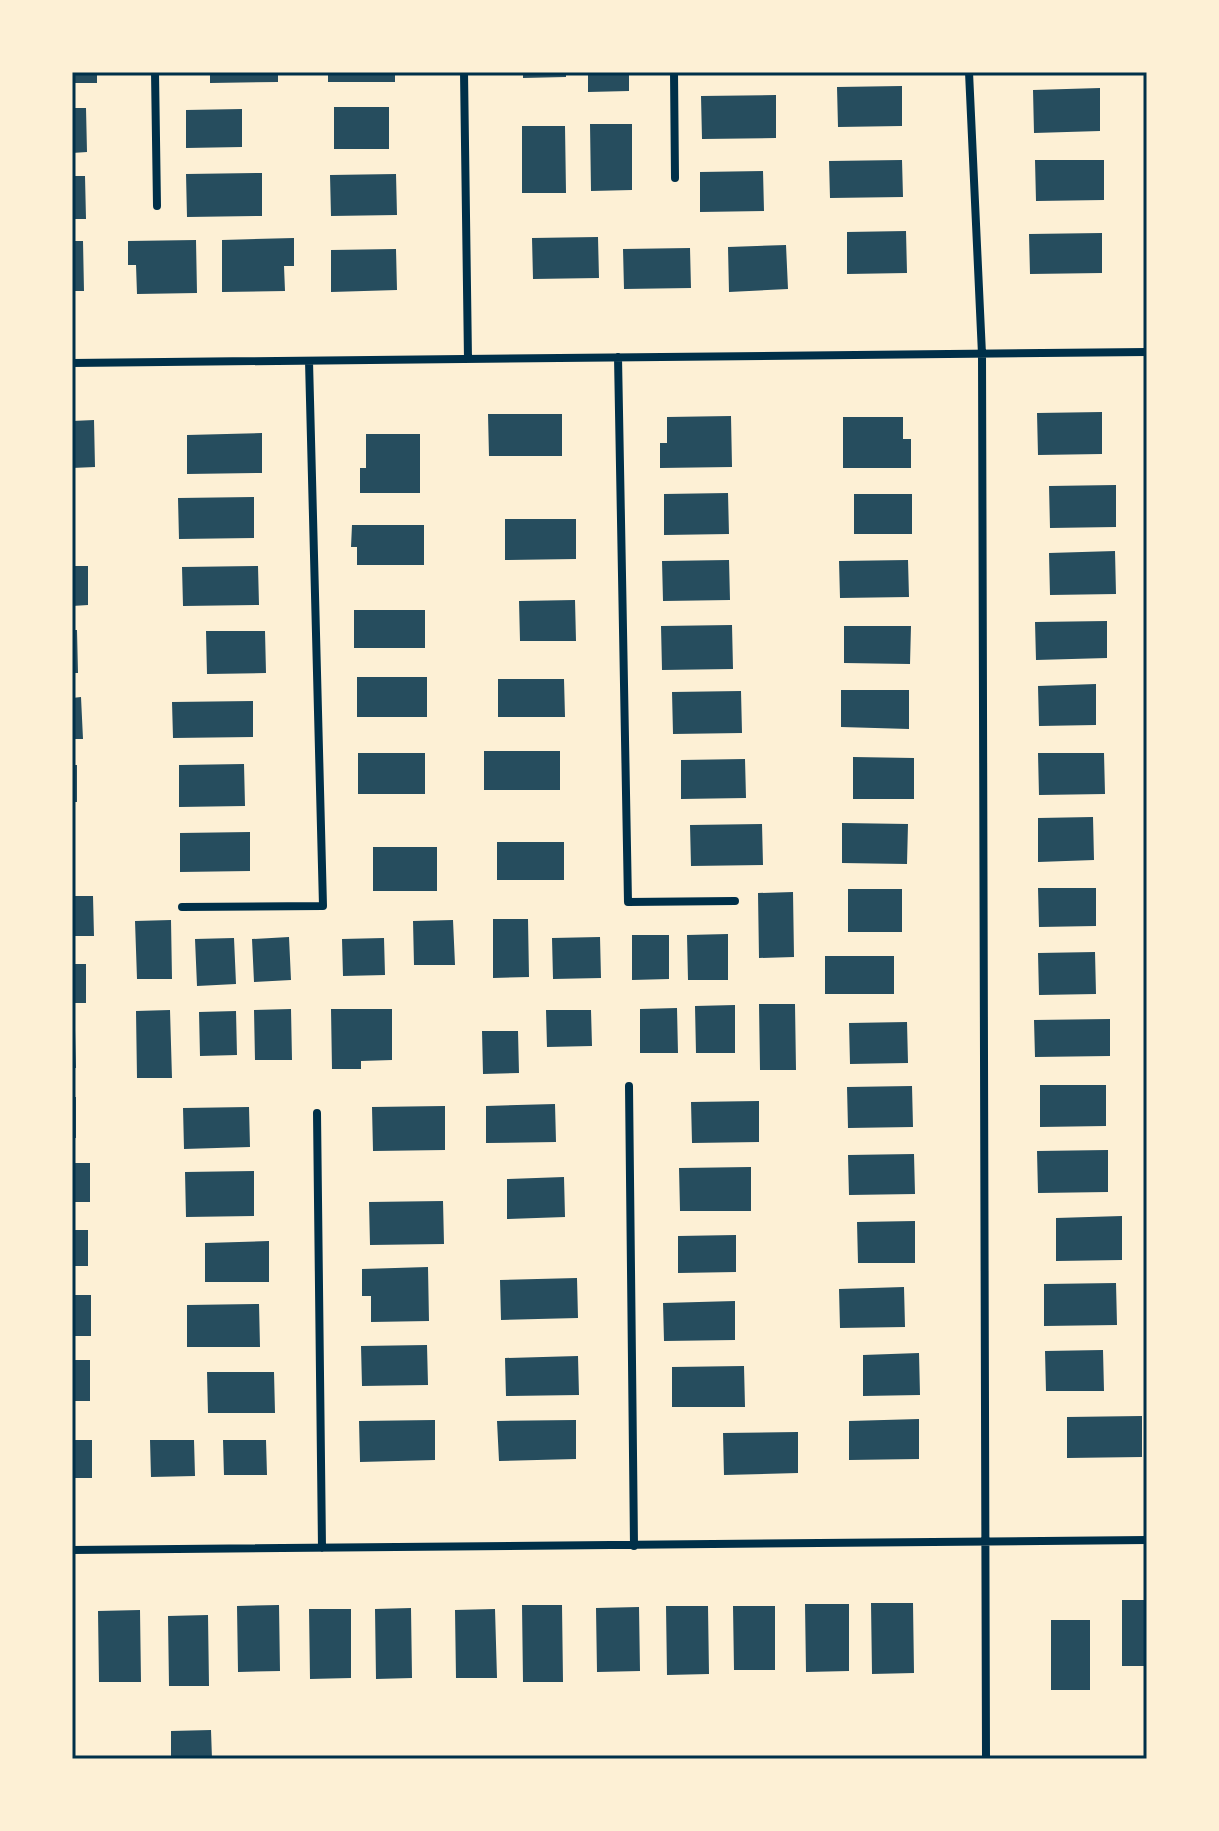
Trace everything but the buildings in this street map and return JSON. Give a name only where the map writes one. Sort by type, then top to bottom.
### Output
[{"type":"street","points":[[155,72],[157,206]]},
{"type":"street","points":[[464,72],[468,359]]},
{"type":"street","points":[[674,72],[675,178]]},
{"type":"street","points":[[969,72],[982,354],[986,1759]]},
{"type":"street","points":[[72,363],[1147,352]]},
{"type":"street","points":[[618,357],[628,902],[735,901]]},
{"type":"street","points":[[182,907],[323,906],[309,361]]},
{"type":"street","points":[[629,1086],[634,1546]]},
{"type":"street","points":[[317,1113],[322,1548]]},
{"type":"street","points":[[72,1550],[1147,1540]]}]
